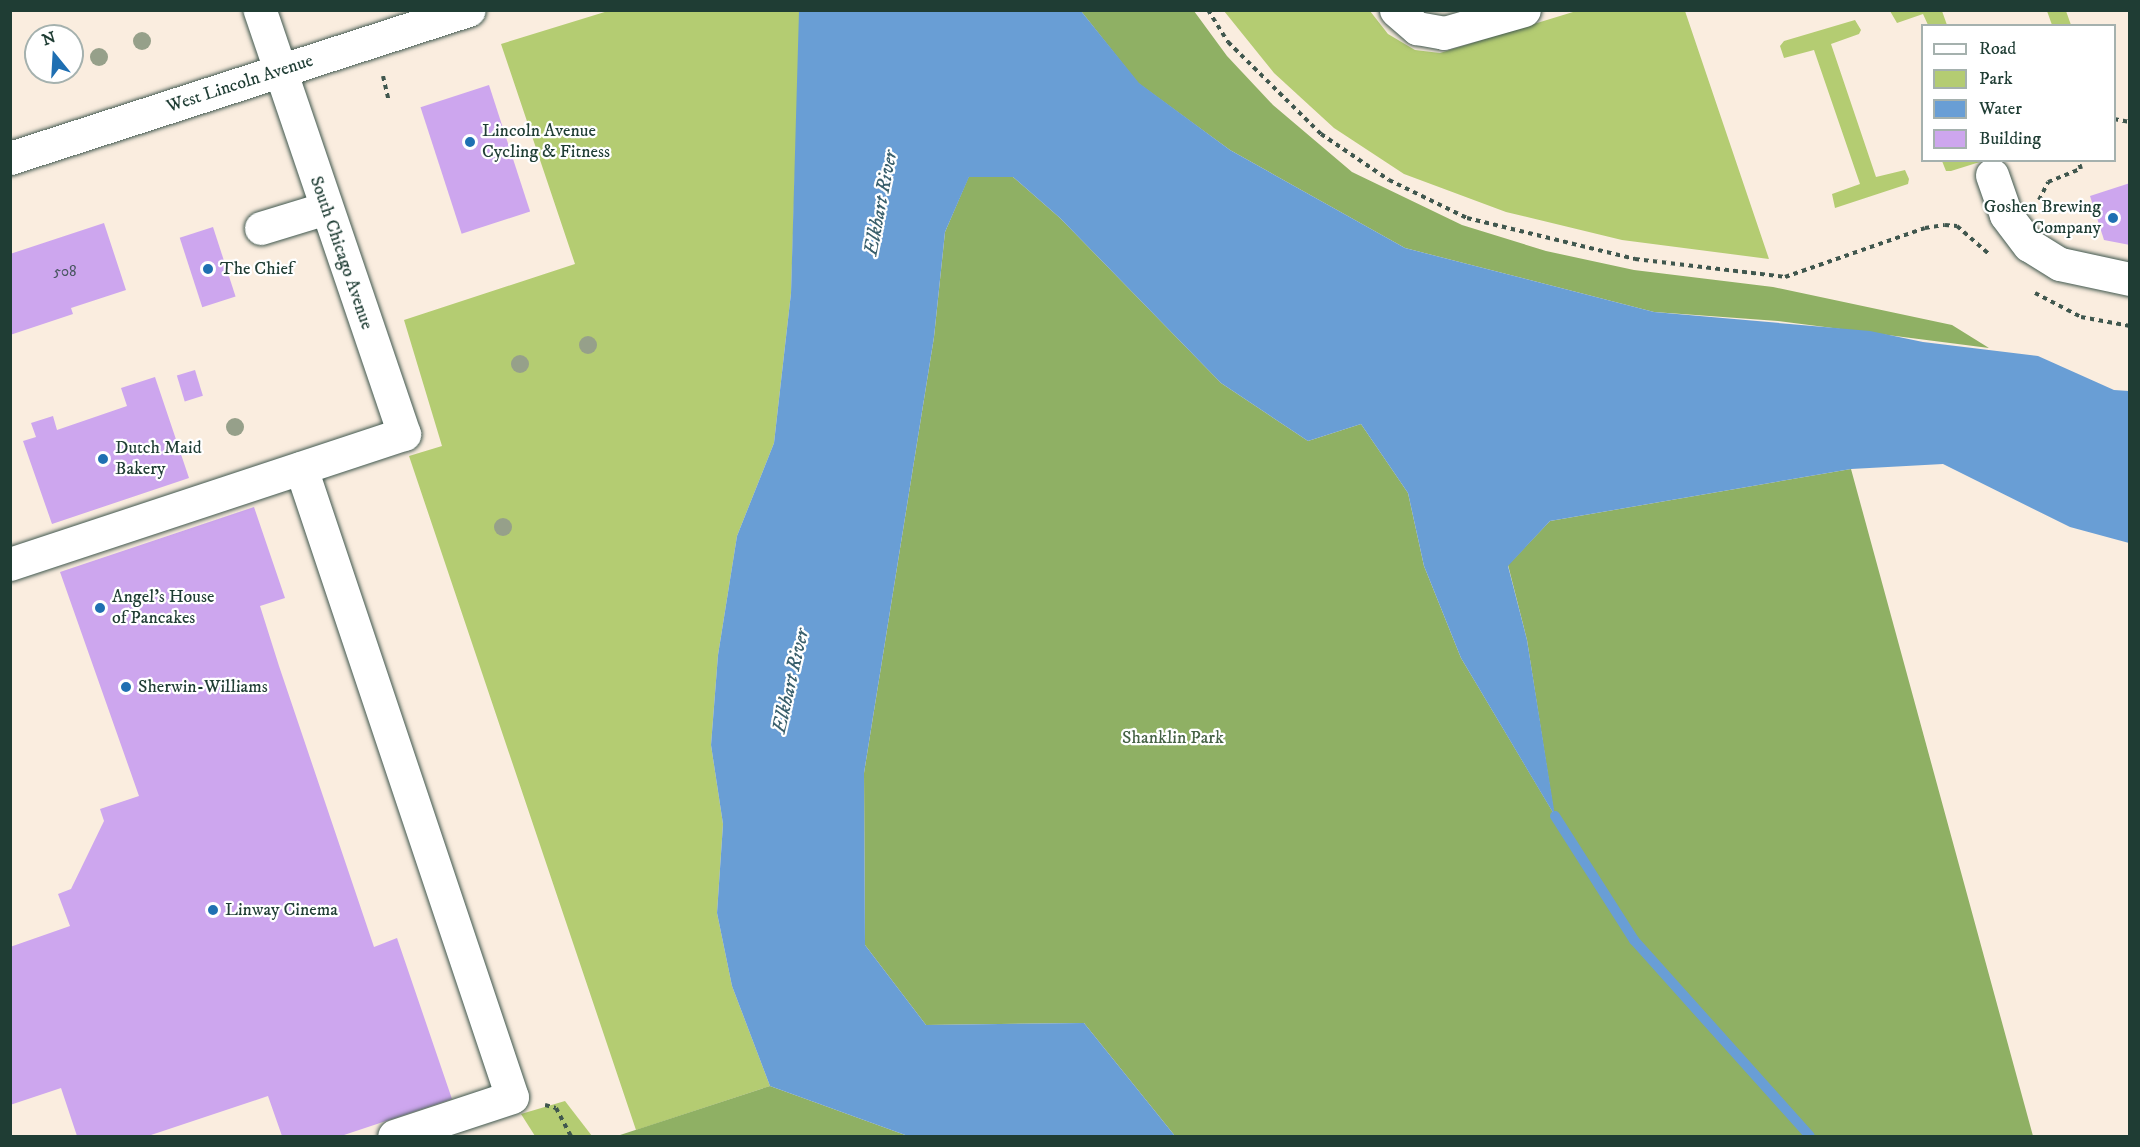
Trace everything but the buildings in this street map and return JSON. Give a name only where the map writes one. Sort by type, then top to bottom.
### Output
[{"type":"street","name":"South Chicago Avenue","points":[[260,10],[404,434],[301,468]]},
{"type":"street","name":"West Lincoln Avenue","points":[[10,158],[469,10]]},
{"type":"street","points":[[1396,10],[1417,28],[1444,33],[1470,29],[1524,10]]},
{"type":"street","points":[[1992,175],[2006,215],[2030,245],[2060,264],[2130,279]]},
{"type":"street","points":[[261,228],[326,208]]},
{"type":"street","points":[[10,564],[301,468],[512,1097],[394,1137]]},
{"type":"path","points":[[1208,10],[1228,42],[1321,134],[1389,180],[1467,218],[1635,259],[1785,277],[1925,228],[1944,225],[1957,226],[1972,236],[1995,261]]},
{"type":"path","points":[[383,76],[388,98]]},
{"type":"path","points":[[2027,286],[2081,317],[2130,326]]},
{"type":"path","points":[[512,1097],[556,1107],[571,1137]]},
{"type":"green space","points":[[608,11],[799,11],[800,24],[791,293],[774,443],[737,536],[718,655],[711,745],[723,824],[717,913],[732,986],[770,1086],[636,1130],[409,456],[442,446],[404,320],[575,264],[501,44]]},
{"type":"green space","points":[[1081,11],[1194,11],[1227,56],[1273,105],[1352,172],[1462,225],[1546,251],[1634,270],[1773,287],[1952,325],[1989,348],[1778,321],[1654,312],[1405,248],[1230,150],[1138,83]]},
{"type":"green space","points":[[1224,11],[1370,11],[1388,34],[1415,50],[1440,53],[1573,12],[1685,11],[1769,259],[1622,240],[1506,212],[1404,174],[1334,128],[1274,73]]},
{"type":"green space","points":[[1890,11],[1942,11],[1947,24],[1928,24],[1923,14],[1897,23]]},
{"type":"green space","points":[[2047,11],[2066,11],[2071,24],[2052,24]]},
{"type":"green space","points":[[1855,20],[1861,30],[1859,34],[1831,44],[1876,177],[1905,170],[1909,179],[1908,184],[1835,208],[1832,194],[1860,184],[1814,50],[1784,58],[1780,46],[1784,41]]},
{"type":"green space","points":[[1943,162],[1980,162],[1951,171],[1946,171]]},
{"type":"green space","name":"Shanklin Park","points":[[969,176],[1013,177],[1060,218],[1221,383],[1308,441],[1361,424],[1408,493],[1424,566],[1461,658],[1554,814],[1527,640],[1508,565],[1550,521],[1851,469],[2033,1136],[1175,1136],[1084,1023],[926,1025],[865,945],[864,773],[934,337],[945,232]]},
{"type":"green space","points":[[770,1086],[908,1136],[617,1136]]},
{"type":"green space","points":[[565,1101],[592,1136],[535,1136],[521,1114]]},
{"type":"water","name":"Elkhart River","points":[[799,11],[1081,11],[1139,83],[1230,150],[1405,248],[1654,312],[1870,331],[1923,342],[2038,356],[2114,390],[2129,391],[2129,543],[2070,527],[1943,464],[1851,469],[1550,521],[1508,566],[1527,640],[1555,816],[1461,658],[1424,566],[1408,493],[1361,424],[1308,441],[1221,383],[1060,218],[1013,177],[969,177],[945,232],[934,337],[864,773],[865,945],[926,1025],[1084,1023],[1175,1136],[908,1136],[770,1086],[732,986],[717,913],[723,824],[711,745],[718,655],[737,536],[774,443],[791,293]]},
{"type":"waterway","points":[[1555,816],[1634,940],[1810,1136]]},
{"type":"place","name":"Lincoln Avenue Cycling & Fitness","points":[[470,142]]},
{"type":"place","name":"Goshen Brewing Company","points":[[2113,218]]},
{"type":"place","name":"The Chief","points":[[208,269]]},
{"type":"place","name":"Dutch Maid Bakery","points":[[103,459]]},
{"type":"place","name":"Angel's House of Pancakes","points":[[100,608]]},
{"type":"place","name":"Sherwin-Williams","points":[[126,687]]},
{"type":"place","name":"Linway Cinema","points":[[213,910]]}]
